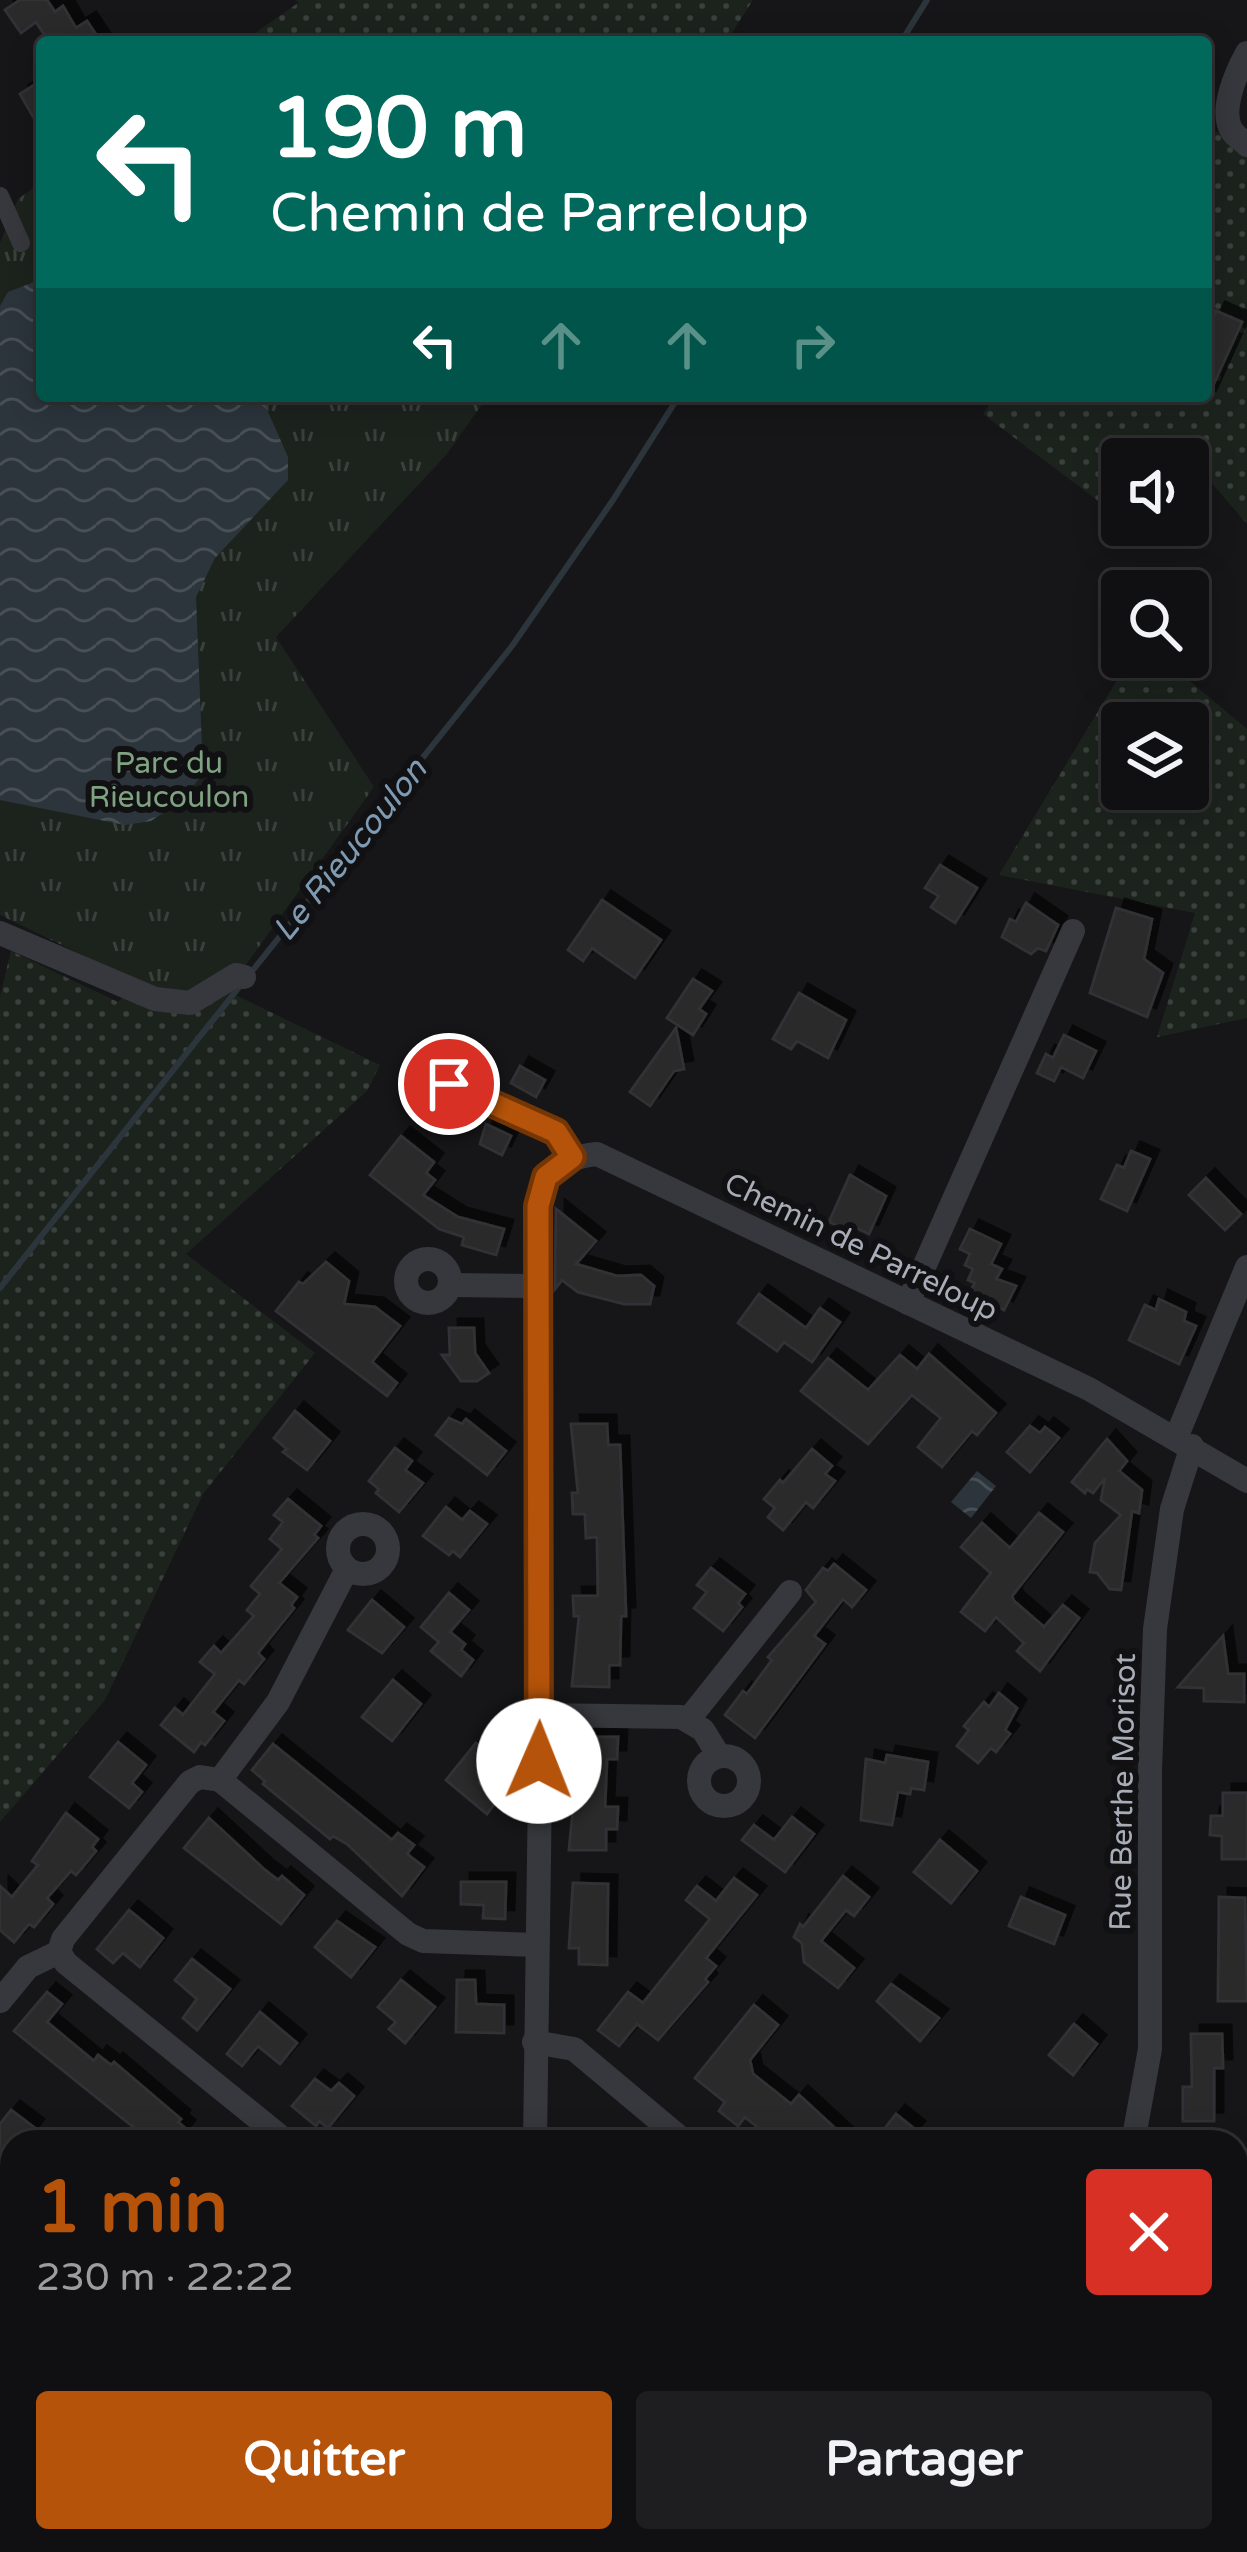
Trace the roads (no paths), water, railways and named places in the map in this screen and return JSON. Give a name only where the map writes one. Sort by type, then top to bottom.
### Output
[{"type":"street","points":[[1247,53],[1235,74],[1228,118],[1232,130],[1247,145]]},
{"type":"street","points":[[0,196],[21,243]]},
{"type":"street","points":[[908,1303],[1073,931]]},
{"type":"street","points":[[0,933],[155,999],[190,1003],[240,976]]},
{"type":"street","name":"Chemin de Parreloup","points":[[449,1084],[556,1132],[572,1157],[597,1154],[1088,1389],[1247,1481]]},
{"type":"street","points":[[535,2130],[541,1715],[538,1206],[546,1177],[572,1157]]},
{"type":"street","name":"Rue Berthe Morisot","points":[[1135,2130],[1150,2049],[1155,1629],[1184,1442],[1247,1267]]},
{"type":"street","points":[[450,1285],[537,1286]]},
{"type":"street","points":[[220,1780],[288,1685],[347,1569]]},
{"type":"street","points":[[688,1720],[790,1592]]},
{"type":"street","points":[[541,1715],[681,1717],[703,1730],[719,1756]]},
{"type":"street","points":[[0,2001],[28,1967],[59,1952],[63,1939],[190,1782],[200,1778],[220,1780],[408,1934],[439,1943],[535,1946]]},
{"type":"street","points":[[59,1952],[66,1963],[272,2130]]},
{"type":"street","points":[[534,2042],[574,2049],[672,2130]]},
{"type":"water","points":[[36,281],[36,402],[264,402],[288,457],[288,480],[215,558],[196,597],[203,773],[183,800],[151,821],[125,825],[0,800],[0,306],[8,292]]},
{"type":"water","points":[[977,1471],[996,1486],[971,1518],[951,1502]]},
{"type":"waterway","name":"Le Rieucoulon","points":[[905,36],[927,0]]},
{"type":"waterway","name":"Le Rieucoulon","points":[[249,975],[512,646],[675,402]]},
{"type":"waterway","name":"Le Rieucoulon","points":[[0,1288],[240,986]]},
{"type":"park label","name":"Parc du Rieucoulon","points":[[169,780]]}]
